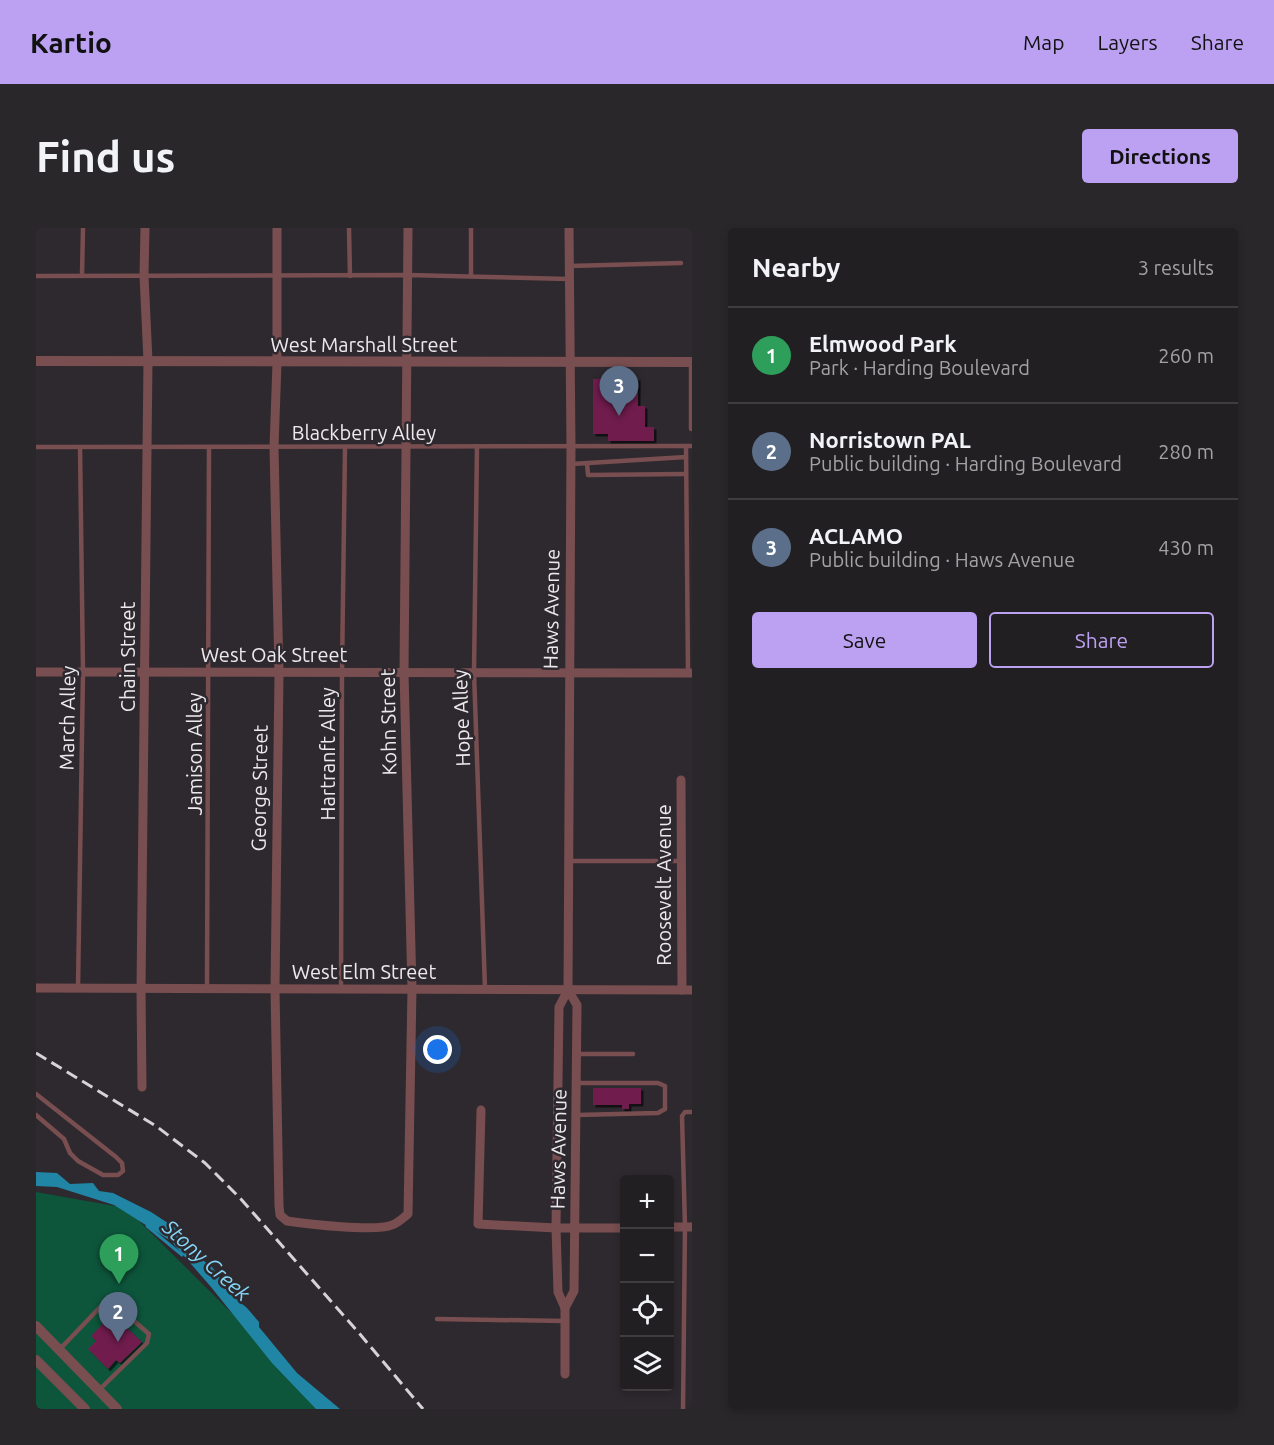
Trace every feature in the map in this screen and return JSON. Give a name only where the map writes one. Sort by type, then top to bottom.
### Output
[{"type":"street","name":"Chain Street","points":[[142,1087],[141,989],[148,361],[144,276],[145,228]]},
{"type":"street","name":"George Street","points":[[277,228],[277,363],[274,447],[279,674],[275,989],[280,1215],[287,1221],[359,1228],[394,1225],[408,1214]]},
{"type":"street","name":"Kohn Street","points":[[408,228],[404,672],[412,989],[408,1214]]},
{"type":"street","name":"Haws Avenue","points":[[565,1374],[565,1308],[558,1292],[556,1228],[559,1007],[568,990],[568,673],[571,464],[569,228]]},
{"type":"street","name":"West Marshall Street","points":[[36,361],[692,362]]},
{"type":"street","name":"West Oak Street","points":[[36,672],[690,673]]},
{"type":"street","name":"Roosevelt Avenue","points":[[681,780],[687,990]]},
{"type":"street","name":"West Elm Street","points":[[36,988],[687,990]]},
{"type":"street","name":"Haws Avenue","points":[[565,1308],[574,1290],[577,1115],[577,1005],[568,990]]},
{"type":"street","points":[[557,1101],[576,1102]]},
{"type":"street","points":[[481,1110],[478,1224],[556,1228],[620,1228]]},
{"type":"street","points":[[36,1326],[117,1409]]},
{"type":"street","points":[[36,1360],[85,1409]]},
{"type":"lane","points":[[82,275],[83,228]]},
{"type":"lane","points":[[349,228],[350,276]]},
{"type":"lane","points":[[471,228],[471,276]]},
{"type":"lane","points":[[569,266],[681,262]]},
{"type":"lane","points":[[36,276],[408,275],[569,279]]},
{"type":"lane","points":[[691,429],[692,362]]},
{"type":"lane","name":"Hope Alley","points":[[477,446],[474,672],[485,990]]},
{"type":"lane","points":[[689,446],[686,457],[686,474],[690,673]]},
{"type":"lane","name":"Blackberry Alley","points":[[36,447],[689,446]]},
{"type":"lane","name":"March Alley","points":[[78,988],[83,672],[80,447]]},
{"type":"lane","name":"Jamison Alley","points":[[207,989],[209,447]]},
{"type":"lane","name":"Hartranft Alley","points":[[341,989],[345,447]]},
{"type":"lane","points":[[571,464],[686,457]]},
{"type":"lane","points":[[587,463],[588,475],[686,474]]},
{"type":"lane","points":[[569,861],[682,861]]},
{"type":"lane","points":[[577,1054],[633,1054]]},
{"type":"lane","points":[[577,1083],[658,1083],[665,1086],[665,1109],[658,1113],[577,1115]]},
{"type":"lane","points":[[36,1094],[116,1156],[122,1163],[123,1171],[118,1175],[103,1175],[78,1161],[70,1153],[64,1139],[36,1115]]},
{"type":"lane","points":[[683,1409],[688,1227],[682,1116],[685,1112],[692,1112]]},
{"type":"lane","points":[[59,1350],[105,1302],[112,1302],[149,1334],[147,1342],[99,1390]]},
{"type":"lane","points":[[437,1319],[565,1321]]},
{"type":"green space","points":[[36,1192],[126,1208],[295,1376],[322,1409],[84,1409],[36,1361]]},
{"type":"green space","points":[[36,1365],[79,1409],[36,1409]]},
{"type":"water","points":[[36,1172],[57,1173],[70,1184],[93,1183],[99,1191],[113,1193],[151,1212],[174,1227],[183,1235],[192,1252],[212,1267],[234,1297],[259,1322],[259,1327],[297,1373],[340,1409],[316,1409],[272,1363],[171,1241],[114,1205],[57,1187],[36,1186]]},
{"type":"building","points":[[638,378],[638,406],[645,406],[645,427],[654,427],[654,441],[608,441],[608,434],[593,434],[593,379]]},
{"type":"building","points":[[593,1088],[641,1088],[641,1104],[629,1104],[629,1109],[622,1109],[622,1105],[593,1105]]},
{"type":"building","points":[[112,1314],[142,1342],[120,1363],[116,1360],[108,1369],[88,1349],[96,1341],[91,1336]]},
{"type":"waterway","name":"Stony Creek","points":[[147,1226],[182,1255]]},
{"type":"railway","points":[[36,1053],[156,1126],[205,1163],[240,1198],[423,1409]]},
{"type":"place","name":"ACLAMO","points":[[619,416]]},
{"type":"place","name":"Elmwood Park","points":[[119,1284]]},
{"type":"place","name":"Norristown PAL","points":[[118,1342]]}]
